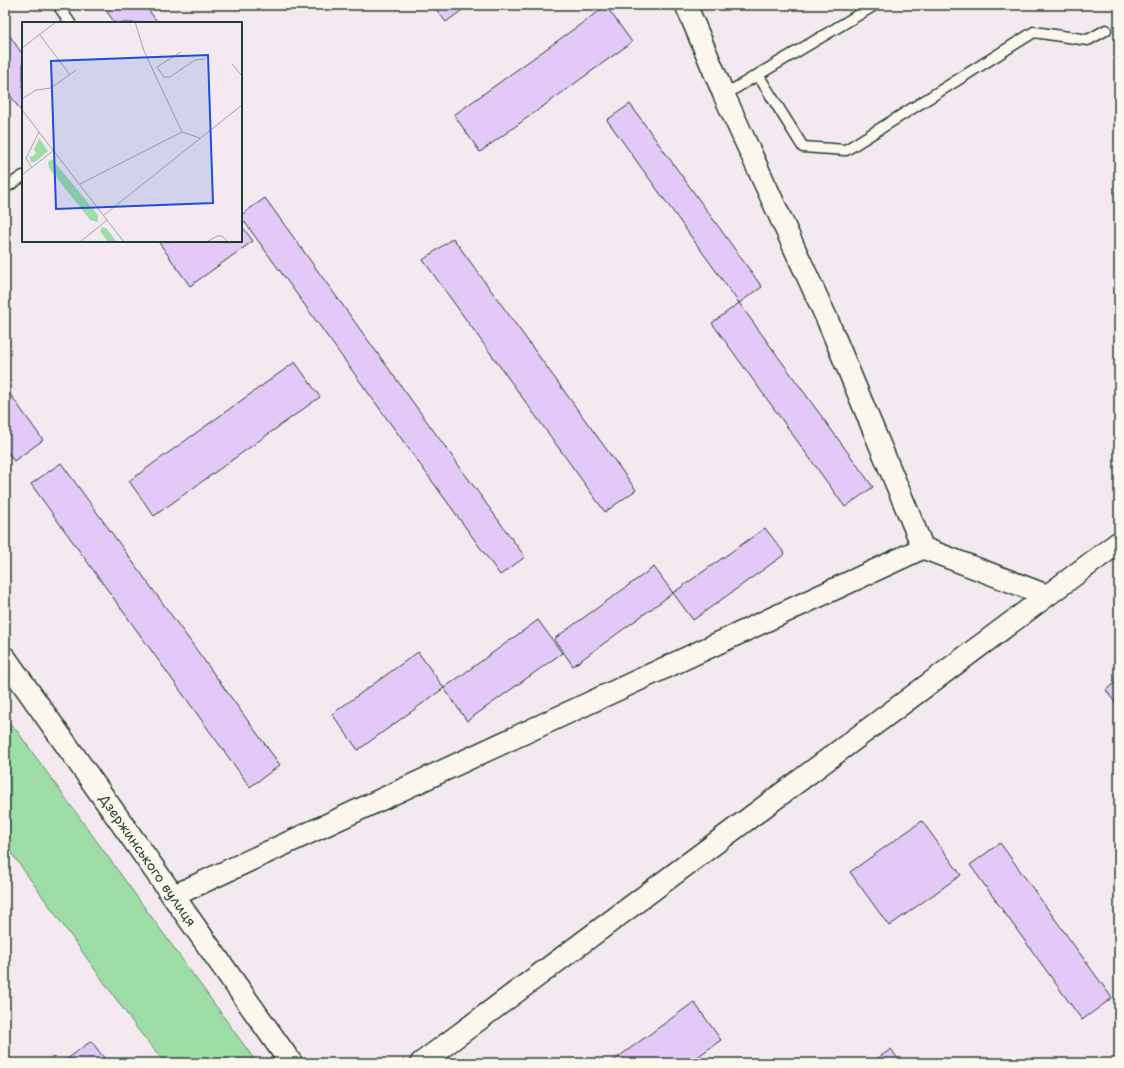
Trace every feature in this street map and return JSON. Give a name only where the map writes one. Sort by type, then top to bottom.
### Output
[{"type":"main road","name":"Дзержинського вулиця","points":[[5,658],[291,1063]]},
{"type":"street","points":[[686,5],[724,95],[827,319],[923,548]]},
{"type":"street","points":[[421,1063],[1119,542]]},
{"type":"street","points":[[173,896],[923,548],[1046,595]]},
{"type":"lane","points":[[58,5],[69,22]]},
{"type":"lane","points":[[724,95],[875,5]]},
{"type":"lane","points":[[758,75],[802,147],[846,150],[1034,32],[1088,40],[1106,30]]},
{"type":"lane","points":[[5,188],[22,177]]},
{"type":"green space","points":[[5,720],[17,731],[257,1063],[165,1063],[139,1031],[5,844]]},
{"type":"building","points":[[102,5],[145,5],[157,22],[114,22]]},
{"type":"building","points":[[433,5],[469,5],[446,22]]},
{"type":"building","points":[[606,6],[632,42],[480,152],[454,115]]},
{"type":"building","points":[[5,29],[22,54],[22,113],[5,88]]},
{"type":"building","points":[[630,104],[762,287],[739,303],[607,120]]},
{"type":"building","points":[[265,198],[525,557],[500,575],[242,218],[242,214]]},
{"type":"building","points":[[242,226],[253,241],[190,286],[160,244],[162,242],[242,242]]},
{"type":"building","points":[[453,238],[636,490],[605,512],[423,260]]},
{"type":"building","points":[[739,303],[873,487],[845,507],[712,323]]},
{"type":"building","points":[[295,362],[320,397],[154,516],[129,481]]},
{"type":"building","points":[[5,387],[43,440],[14,461],[5,449]]},
{"type":"building","points":[[61,463],[280,765],[250,787],[31,484]]},
{"type":"building","points":[[765,528],[785,554],[693,620],[673,593]]},
{"type":"building","points":[[654,567],[673,593],[573,666],[554,639]]},
{"type":"building","points":[[538,620],[562,653],[467,721],[444,688]]},
{"type":"building","points":[[418,652],[444,688],[358,750],[332,714]]},
{"type":"building","points":[[1119,680],[1119,708],[1106,690]]},
{"type":"building","points":[[922,821],[961,875],[889,926],[850,872]]},
{"type":"building","points":[[1000,843],[1112,998],[1082,1020],[970,865]]},
{"type":"building","points":[[694,1002],[721,1040],[689,1063],[610,1063]]},
{"type":"building","points":[[91,1041],[108,1063],[62,1063]]},
{"type":"building","points":[[891,1049],[901,1063],[871,1063]]},
{"type":"building","points":[[965,1059],[968,1063],[959,1063]]}]
